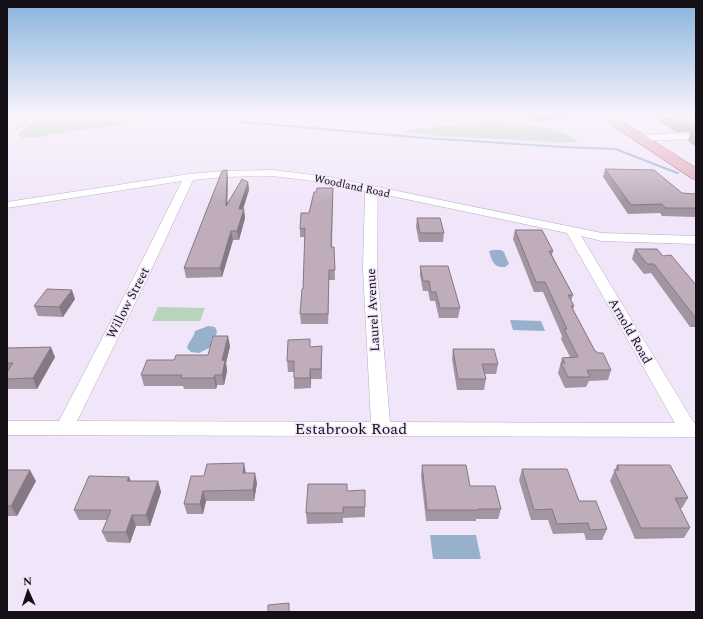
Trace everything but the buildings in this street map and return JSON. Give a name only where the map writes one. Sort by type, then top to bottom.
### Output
[{"type":"main road","points":[[650,145],[696,175]]},
{"type":"street","name":"Woodland Road","points":[[7,205],[230,173],[278,173],[329,180],[371,190],[602,237],[696,240]]},
{"type":"street","name":"Willow Street","points":[[64,429],[189,178]]},
{"type":"street","name":"Laurel Avenue","points":[[371,190],[370,270],[381,430]]},
{"type":"street","name":"Arnold Road","points":[[572,231],[692,430]]},
{"type":"street","name":"Estabrook Road","points":[[7,428],[692,430]]},
{"type":"green space","points":[[158,307],[205,308],[200,321],[152,321]]},
{"type":"water","points":[[501,250],[504,252],[509,264],[506,267],[494,264],[489,251]]},
{"type":"water","points":[[510,320],[541,321],[545,331],[513,330]]},
{"type":"water","points":[[208,326],[215,327],[217,331],[216,335],[211,339],[211,347],[199,353],[191,352],[187,348],[195,331]]},
{"type":"water","points":[[430,535],[476,535],[481,559],[433,559]]},
{"type":"waterway","points":[[531,145],[616,149],[678,173]]}]
